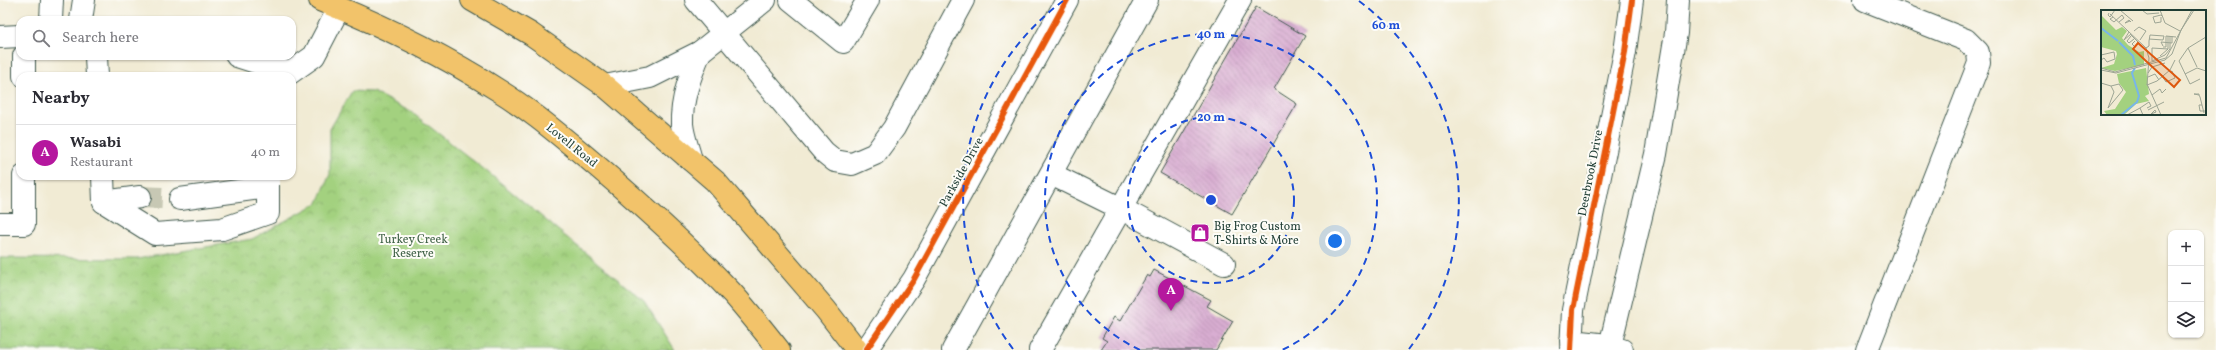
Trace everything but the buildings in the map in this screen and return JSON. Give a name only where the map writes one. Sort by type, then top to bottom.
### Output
[{"type":"main road","points":[[472,0],[531,34],[606,86],[715,181],[826,310],[857,350]]},
{"type":"main road","name":"Lovell Road","points":[[334,2],[448,60],[499,90],[557,133],[605,172],[734,295],[779,350]]},
{"type":"street","points":[[51,16],[52,0]]},
{"type":"street","points":[[82,16],[84,0]]},
{"type":"street","points":[[696,0],[824,152],[835,162],[852,164],[875,154],[894,128],[963,0]]},
{"type":"street","points":[[606,86],[650,77],[700,52],[723,32],[765,0]]},
{"type":"street","points":[[792,0],[843,42],[868,0]]},
{"type":"street","name":"Parkside Drive","points":[[866,350],[914,279],[1067,0]]},
{"type":"street","points":[[953,350],[1147,0]]},
{"type":"street","points":[[1040,350],[1122,209],[1240,0]]},
{"type":"street","name":"Deerbrook Drive","points":[[1571,345],[1573,310],[1625,52],[1632,0]]},
{"type":"street","points":[[1571,345],[1616,348],[1656,154],[1676,33],[1678,0]]},
{"type":"street","points":[[1865,0],[1966,40],[1978,52],[1979,62],[1867,350]]},
{"type":"street","points":[[291,72],[314,56],[334,2]]},
{"type":"street","points":[[0,37],[16,36]]},
{"type":"street","points":[[691,160],[682,126],[682,111],[689,81],[700,52]]},
{"type":"street","points":[[24,60],[24,72]]},
{"type":"street","points":[[96,60],[97,72]]},
{"type":"street","points":[[246,60],[269,71],[280,72]]},
{"type":"street","points":[[1051,174],[1122,209],[1224,264]]},
{"type":"street","points":[[0,224],[24,224],[24,180]]},
{"type":"street","points":[[103,180],[104,202]]},
{"type":"street","points":[[104,202],[155,234],[222,229],[268,213],[268,181],[180,198]]},
{"type":"street","points":[[104,202],[140,197]]},
{"type":"green space","name":"Turkey Creek Reserve","points":[[352,91],[373,92],[411,112],[485,170],[644,301],[675,350],[0,350],[0,258],[137,259],[252,239],[318,203],[330,174],[330,129]]},
{"type":"tunnel","points":[[140,197],[180,199]]},
{"type":"cycle path","points":[[866,350],[914,279],[1067,0]]},
{"type":"cycle path","points":[[1571,350],[1573,310],[1625,52],[1632,0]]},
{"type":"place","name":"Big Frog Custom T-Shirts & More","points":[[1200,233]]},
{"type":"place","name":"Wasabi","points":[[1171,311]]}]
